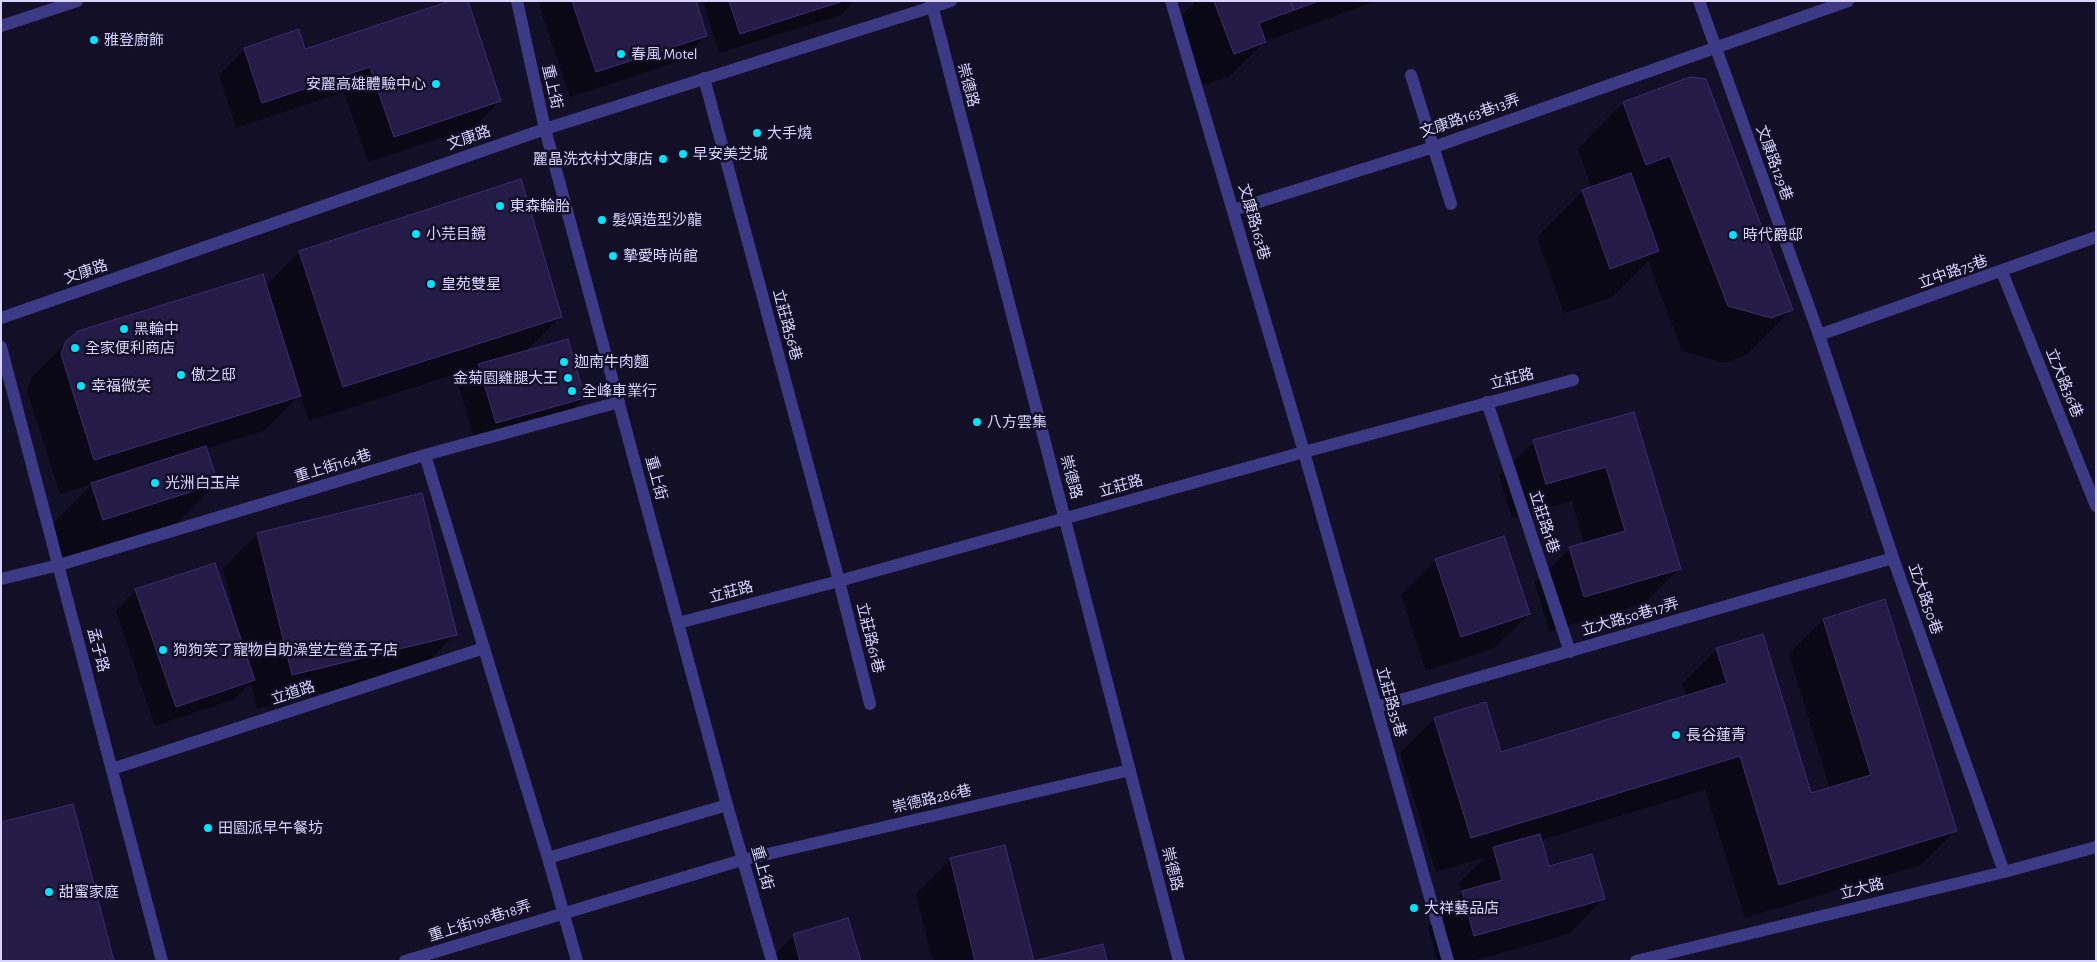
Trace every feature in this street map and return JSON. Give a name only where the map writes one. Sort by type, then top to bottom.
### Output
[{"type":"street","points":[[1,26],[77,1]]},
{"type":"street","name":"重上街","points":[[516,1],[545,129],[742,860],[772,961]]},
{"type":"street","name":"文康路","points":[[1,318],[545,129],[931,4],[951,1]]},
{"type":"street","name":"文康路163巷","points":[[1170,1],[1234,210],[1304,452]]},
{"type":"street","name":"文康路129巷","points":[[1698,1],[1819,335]]},
{"type":"street","name":"文康路163巷13弄","points":[[1234,210],[1434,147],[1848,1]]},
{"type":"street","name":"崇德路","points":[[931,4],[1179,961]]},
{"type":"street","points":[[1411,75],[1451,204]]},
{"type":"street","name":"立莊路56巷","points":[[704,78],[840,581]]},
{"type":"street","name":"立中路75巷","points":[[1819,335],[2002,272],[2096,237]]},
{"type":"street","name":"立大路36巷","points":[[2002,272],[2096,506]]},
{"type":"street","name":"立大路50巷","points":[[1819,335],[1893,558],[2004,872]]},
{"type":"street","name":"孟子路","points":[[1,348],[162,961]]},
{"type":"street","name":"立莊路","points":[[678,623],[840,581],[1304,452],[1573,380]]},
{"type":"street","name":"重上街164巷","points":[[59,565],[426,455],[619,402]]},
{"type":"street","name":"立莊路1巷","points":[[1487,402],[1570,652]]},
{"type":"street","name":"立莊路35巷","points":[[1304,452],[1448,961]]},
{"type":"street","points":[[426,455],[548,858],[577,961]]},
{"type":"street","name":"立大路50巷17弄","points":[[1376,707],[1893,558]]},
{"type":"street","points":[[1,579],[59,565]]},
{"type":"street","name":"立莊路61巷","points":[[840,581],[870,704]]},
{"type":"street","name":"立道路","points":[[112,769],[484,648]]},
{"type":"street","name":"崇德路286巷","points":[[564,912],[742,860],[1130,770]]},
{"type":"street","points":[[548,858],[727,805]]},
{"type":"street","name":"立大路","points":[[1636,961],[2004,872],[2096,847]]},
{"type":"street","name":"重上街198巷18弄","points":[[405,961],[564,912]]},
{"type":"building","name":"安麗高雄體驗中心","points":[[450,1],[468,1],[501,101],[394,137],[370,67],[262,103],[244,48],[299,29],[305,49]]},
{"type":"building","name":"春風 Motel","points":[[572,1],[696,1],[707,36],[596,72]]},
{"type":"building","points":[[729,1],[843,1],[740,34]]},
{"type":"building","points":[[1214,1],[1291,1],[1294,10],[1259,23],[1266,42],[1234,54]]},
{"type":"building","points":[[1291,1],[1319,1],[1294,10]]},
{"type":"building","name":"時代爵邸","points":[[1690,77],[1706,79],[1793,310],[1771,318],[1728,306],[1670,156],[1646,165],[1623,102]]},
{"type":"building","points":[[1631,173],[1659,251],[1610,269],[1582,190]]},
{"type":"building","name":"皇苑雙星","points":[[521,179],[562,317],[343,387],[299,251]]},
{"type":"building","name":"傲之邸","points":[[263,274],[301,396],[94,460],[61,354],[66,341],[78,331]]},
{"type":"building","points":[[568,339],[585,398],[496,423],[478,364]]},
{"type":"building","points":[[1634,412],[1681,569],[1584,597],[1569,547],[1625,531],[1606,467],[1546,484],[1533,440]]},
{"type":"building","name":"光洲白玉岸","points":[[206,446],[218,483],[103,520],[91,483]]},
{"type":"building","points":[[422,493],[457,635],[292,675],[257,533]]},
{"type":"building","points":[[1504,536],[1530,614],[1461,637],[1435,559]]},
{"type":"building","points":[[215,563],[255,680],[176,707],[135,589]]},
{"type":"building","name":"長谷蓮青","points":[[1885,599],[1957,831],[1779,885],[1740,756],[1471,838],[1434,718],[1486,702],[1501,752],[1727,683],[1716,648],[1763,634],[1811,793],[1871,775],[1823,619]]},
{"type":"building","name":"甜蜜家庭","points":[[73,804],[114,961],[1,961],[1,822]]},
{"type":"building","points":[[1540,834],[1549,866],[1592,854],[1605,899],[1474,936],[1462,891],[1502,880],[1493,847]]},
{"type":"building","points":[[1005,845],[1034,961],[975,961],[950,858]]},
{"type":"building","points":[[848,918],[861,961],[800,961],[793,934]]},
{"type":"building","points":[[1103,944],[1107,961],[1034,961]]},
{"type":"place","name":"雅登廚飾","points":[[94,40]]},
{"type":"place","name":"春風 Motel","points":[[621,54]]},
{"type":"place","name":"安麗高雄體驗中心","points":[[436,84]]},
{"type":"place","name":"大手燒","points":[[757,133]]},
{"type":"place","name":"早安美芝城","points":[[683,154]]},
{"type":"place","name":"麗晶洗衣村文康店","points":[[663,159]]},
{"type":"place","name":"東森輪胎","points":[[500,206]]},
{"type":"place","name":"髮頌造型沙龍","points":[[602,220]]},
{"type":"place","name":"小芫目鏡","points":[[416,234]]},
{"type":"place","name":"時代爵邸","points":[[1733,235]]},
{"type":"place","name":"摯愛時尚館","points":[[613,256]]},
{"type":"place","name":"皇苑雙星","points":[[431,284]]},
{"type":"place","name":"黑輪中","points":[[124,329]]},
{"type":"place","name":"全家便利商店","points":[[75,348]]},
{"type":"place","name":"迦南牛肉麵","points":[[564,362]]},
{"type":"place","name":"傲之邸","points":[[181,375]]},
{"type":"place","name":"金菊園雞腿大王","points":[[568,378]]},
{"type":"place","name":"幸福微笑","points":[[81,386]]},
{"type":"place","name":"全峰車業行","points":[[572,391]]},
{"type":"place","name":"八方雲集","points":[[977,422]]},
{"type":"place","name":"光洲白玉岸","points":[[155,483]]},
{"type":"place","name":"狗狗笑了寵物自助澡堂左營孟子店","points":[[163,650]]},
{"type":"place","name":"長谷蓮青","points":[[1676,735]]},
{"type":"place","name":"田園派早午餐坊","points":[[208,828]]},
{"type":"place","name":"甜蜜家庭","points":[[49,892]]},
{"type":"place","name":"大祥藝品店","points":[[1414,908]]}]
